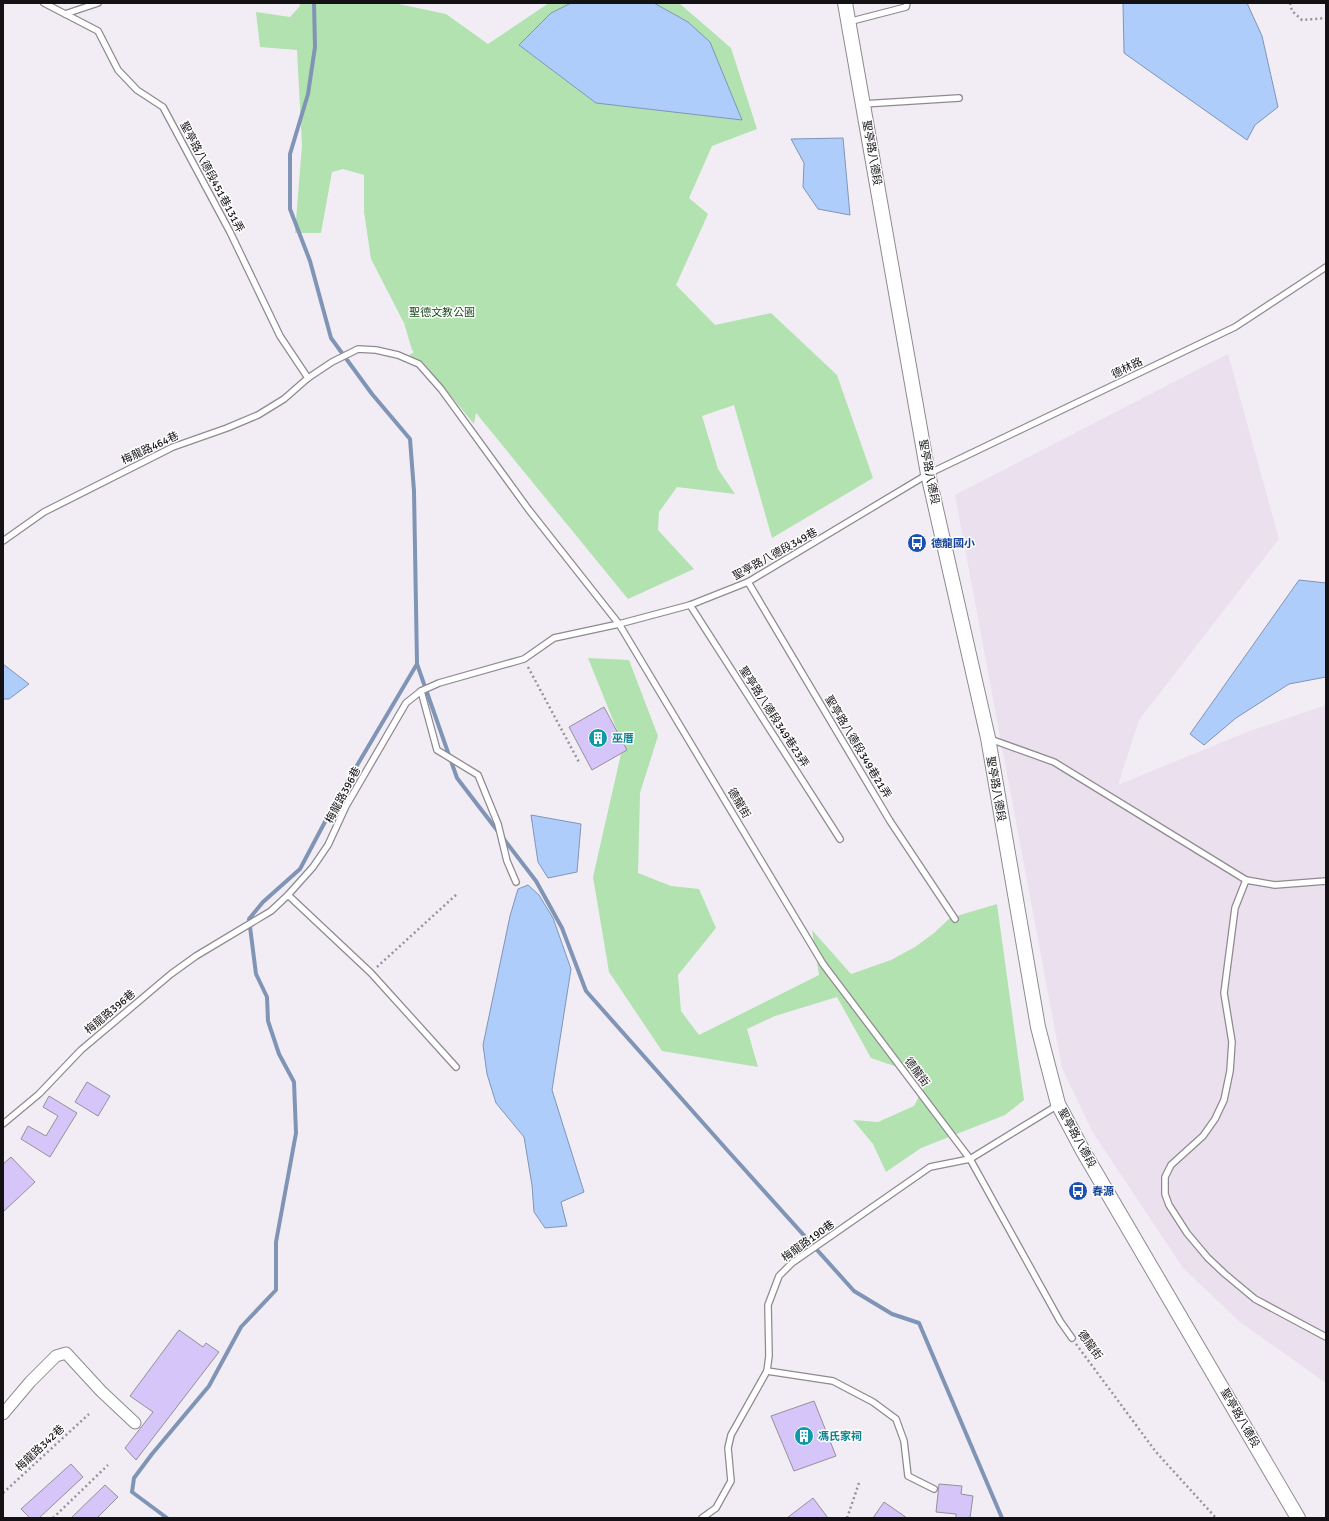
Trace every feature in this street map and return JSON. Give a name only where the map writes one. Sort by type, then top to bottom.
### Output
[{"type":"street","name":"聖亭路八德段","points":[[845,3],[928,474],[988,738],[1038,1028],[1058,1104],[1083,1151],[1298,1518]]},
{"type":"street","points":[[3,1414],[30,1382],[56,1356],[66,1353],[101,1392],[135,1423]]},
{"type":"lane","name":"聖亭路八德段451巷131弄","points":[[44,3],[98,31],[118,70],[137,90],[163,107],[230,232],[280,336],[308,378]]},
{"type":"lane","points":[[65,14],[98,3]]},
{"type":"lane","points":[[848,22],[906,7],[906,3]]},
{"type":"lane","points":[[863,104],[959,98]]},
{"type":"lane","name":"德林路","points":[[928,474],[1235,327],[1326,267]]},
{"type":"lane","name":"梅龍路464巷","points":[[3,541],[44,512],[173,447],[227,428],[258,415],[284,399],[308,378],[332,362],[358,349],[376,350],[398,355],[418,364],[441,390],[530,510],[620,624]]},
{"type":"lane","name":"聖亭路八德段349巷","points":[[620,624],[690,606],[748,582],[928,474]]},
{"type":"lane","name":"聖亭路八德段349巷21弄","points":[[748,582],[890,821],[955,919]]},
{"type":"lane","name":"聖亭路八德段349巷23弄","points":[[690,606],[840,839]]},
{"type":"lane","name":"梅龍路396巷","points":[[3,1124],[39,1094],[81,1050],[171,974],[196,956],[271,911],[288,895],[313,867],[328,845],[346,806],[406,703],[421,691],[439,683],[524,659],[554,638],[620,624]]},
{"type":"lane","name":"德龍街","points":[[620,624],[823,964],[970,1158],[1057,1314],[1072,1338]]},
{"type":"lane","points":[[421,691],[437,750],[478,775],[498,824],[507,861],[516,882]]},
{"type":"lane","points":[[988,738],[1054,762],[1246,880],[1275,885],[1326,881]]},
{"type":"lane","points":[[1246,880],[1235,908],[1224,993],[1232,1042],[1230,1071],[1224,1100],[1215,1119],[1203,1136],[1171,1165],[1165,1177],[1165,1194],[1169,1205],[1187,1233],[1208,1258],[1225,1274],[1255,1299],[1326,1336]]},
{"type":"lane","points":[[288,895],[371,973],[456,1067]]},
{"type":"lane","name":"梅龍路190巷","points":[[702,1518],[716,1508],[731,1480],[728,1448],[731,1435],[767,1371],[769,1356],[768,1305],[779,1276],[792,1263],[930,1167],[970,1158],[1058,1104]]},
{"type":"lane","points":[[767,1371],[834,1381],[873,1402],[896,1419],[904,1441],[908,1476],[934,1488]]},
{"type":"path","points":[[1290,3],[1292,11],[1302,20],[1326,18]]},
{"type":"path","points":[[524,659],[580,764]]},
{"type":"path","points":[[371,973],[458,894]]},
{"type":"path","name":"德龍街","points":[[1072,1338],[1156,1452],[1216,1518]]},
{"type":"path","name":"梅龍路342巷","points":[[3,1493],[89,1414]]},
{"type":"path","points":[[54,1518],[108,1465]]},
{"type":"path","points":[[847,1518],[859,1484]]},
{"type":"shaded area","points":[[1228,354],[1279,539],[1139,720],[1118,785],[1247,732],[1326,705],[1326,1383],[1240,1322],[1183,1268],[1092,1131],[1062,1068],[955,495]]},
{"type":"green space","name":"聖德文教公園","points":[[299,3],[394,3],[446,14],[488,44],[549,3],[571,3],[551,13],[519,45],[596,103],[742,120],[688,22],[654,3],[679,3],[731,48],[757,129],[712,146],[689,198],[708,214],[676,285],[715,325],[771,313],[837,375],[873,478],[772,538],[734,405],[702,416],[718,469],[735,494],[677,487],[659,512],[658,530],[694,569],[628,599],[476,413],[474,424],[423,362],[408,356],[414,352],[412,350],[404,323],[371,259],[364,212],[364,175],[343,169],[332,172],[321,233],[295,233],[302,145],[297,50],[260,47],[256,12],[290,17],[300,6]]},
{"type":"green space","points":[[588,658],[629,660],[658,736],[640,793],[638,873],[671,886],[699,889],[716,928],[678,975],[681,1011],[699,1035],[819,975],[812,930],[851,974],[891,960],[915,947],[934,933],[950,918],[997,904],[1024,1100],[1005,1115],[921,1148],[886,1172],[873,1144],[853,1120],[878,1122],[914,1106],[929,1078],[871,1058],[837,997],[775,1016],[747,1029],[758,1067],[662,1051],[609,972],[593,877],[623,745]]},
{"type":"water","points":[[571,3],[654,3],[688,22],[710,42],[742,120],[596,103],[519,45],[551,13]]},
{"type":"water","points":[[1123,3],[1247,3],[1262,36],[1278,107],[1255,125],[1247,140],[1124,53]]},
{"type":"water","points":[[843,138],[850,215],[818,209],[803,187],[804,163],[791,139]]},
{"type":"water","points":[[1299,580],[1326,583],[1326,677],[1289,684],[1236,718],[1204,745],[1190,734]]},
{"type":"water","points":[[3,664],[29,684],[9,699],[3,699]]},
{"type":"water","points":[[531,815],[581,824],[577,872],[548,878],[538,862]]},
{"type":"water","points":[[528,885],[539,895],[553,918],[571,969],[552,1090],[584,1192],[561,1202],[567,1226],[545,1228],[534,1212],[532,1185],[524,1137],[496,1103],[487,1074],[483,1045],[510,916],[518,889]]},
{"type":"building","name":"巫厝","points":[[604,707],[627,750],[592,770],[569,727]]},
{"type":"building","points":[[87,1082],[110,1096],[98,1116],[75,1102]]},
{"type":"building","points":[[49,1096],[77,1113],[50,1157],[21,1139],[28,1126],[46,1136],[58,1116],[43,1107]]},
{"type":"building","points":[[11,1157],[35,1182],[3,1212],[3,1164]]},
{"type":"building","points":[[179,1330],[203,1347],[206,1343],[219,1352],[136,1460],[125,1448],[153,1412],[130,1396]]},
{"type":"building","name":"馮氏家祠","points":[[814,1401],[836,1456],[794,1471],[771,1416]]},
{"type":"building","points":[[71,1464],[83,1477],[39,1518],[30,1518],[21,1509]]},
{"type":"building","points":[[939,1484],[962,1486],[961,1494],[973,1496],[970,1518],[956,1518],[956,1514],[936,1512]]},
{"type":"building","points":[[105,1485],[118,1497],[97,1518],[71,1518]]},
{"type":"building","points":[[813,1498],[828,1518],[787,1518]]},
{"type":"building","points":[[884,1502],[907,1518],[873,1518]]},
{"type":"waterway","points":[[314,3],[315,47],[308,94],[290,154],[290,209],[310,261],[331,338],[372,394],[410,439],[414,491],[417,664],[457,778],[536,881],[562,928],[586,991],[854,1291],[892,1314],[919,1323],[1002,1518]]},
{"type":"waterway","points":[[167,1518],[132,1492],[134,1478],[152,1454],[209,1386],[241,1327],[276,1290],[276,1242],[296,1133],[294,1082],[279,1054],[268,1021],[267,997],[256,974],[249,919],[263,902],[300,869],[336,801],[417,664]]},
{"type":"place","name":"德龍國小","points":[[917,543]]},
{"type":"place","name":"巫厝","points":[[598,738]]},
{"type":"place","name":"春源","points":[[1078,1191]]},
{"type":"place","name":"馮氏家祠","points":[[804,1436]]}]
